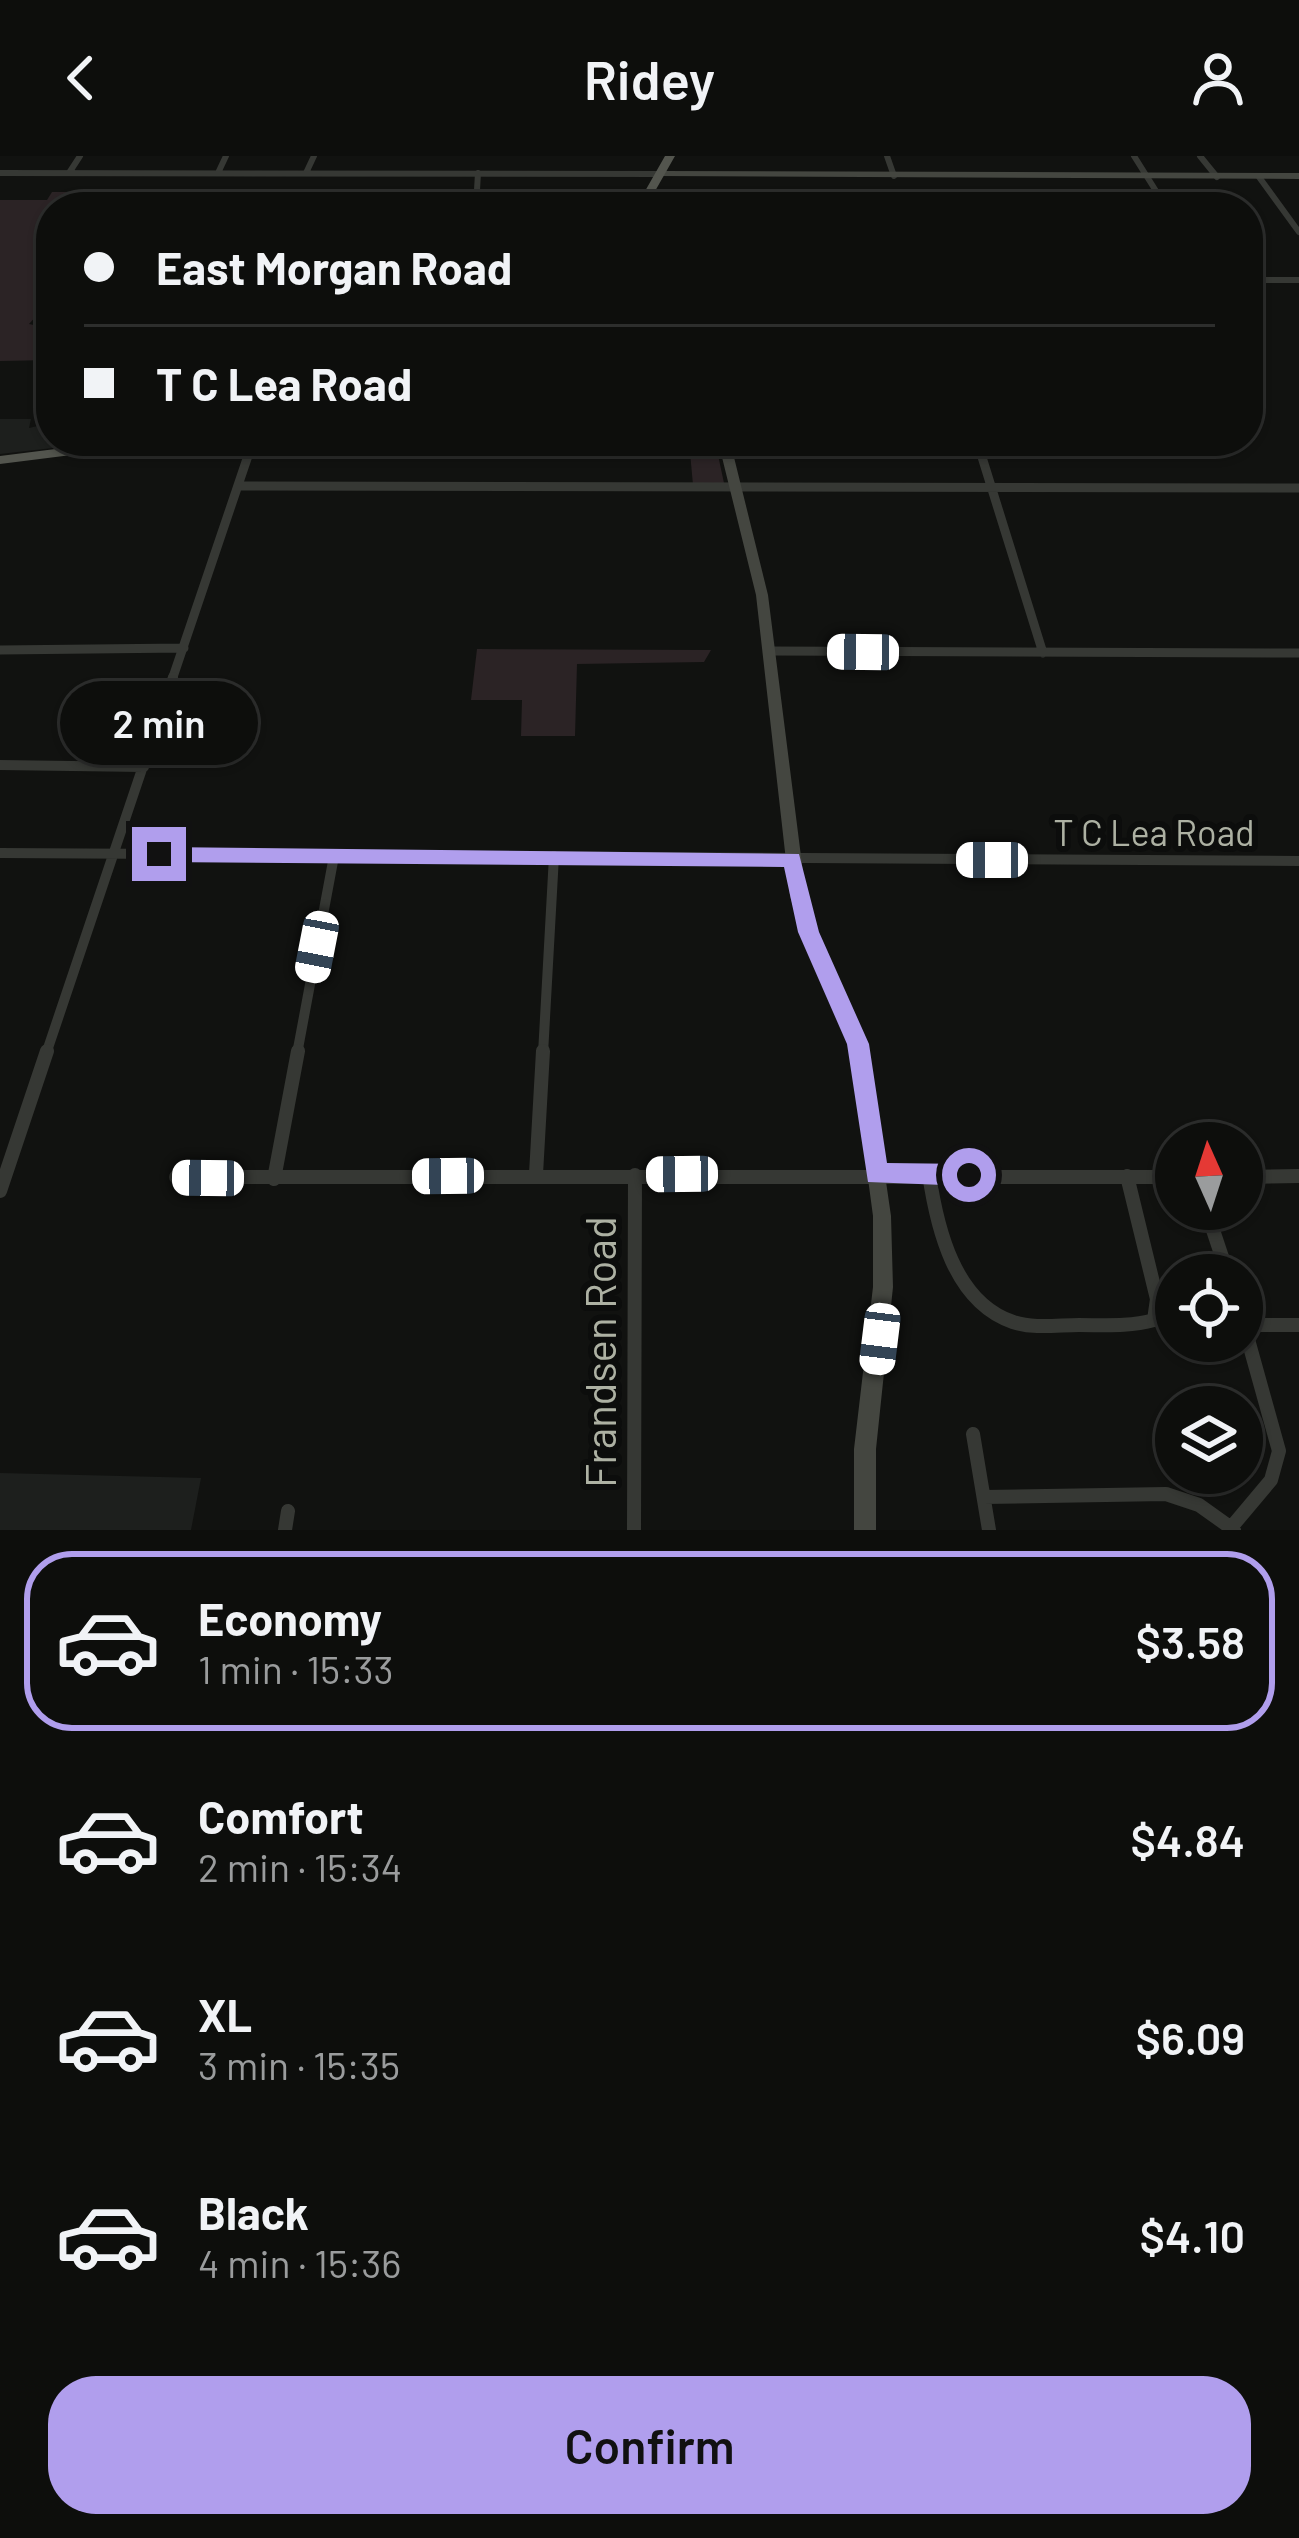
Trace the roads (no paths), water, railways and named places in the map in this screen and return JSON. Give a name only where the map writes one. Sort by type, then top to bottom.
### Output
[{"type":"main road","points":[[650,192],[670,156]]},
{"type":"main road","points":[[661,174],[1299,176]]},
{"type":"main road","points":[[0,460],[36,455]]},
{"type":"main road","points":[[728,456],[770,651],[792,860],[809,932],[858,1044],[877,1174],[884,1287],[866,1449],[865,1530]]},
{"type":"street","points":[[69,173],[80,156]]},
{"type":"street","points":[[218,173],[226,156]]},
{"type":"street","points":[[306,173],[314,156]]},
{"type":"street","points":[[400,173],[404,156]]},
{"type":"street","points":[[490,174],[493,156]]},
{"type":"street","points":[[887,156],[894,176]]},
{"type":"street","points":[[1134,156],[1157,192]]},
{"type":"street","points":[[1199,156],[1217,177]]},
{"type":"street","points":[[0,172],[661,174]]},
{"type":"street","points":[[477,192],[478,173]]},
{"type":"street","points":[[1259,177],[1299,232]]},
{"type":"street","points":[[1288,217],[1299,217]]},
{"type":"street","points":[[1263,280],[1299,280]]},
{"type":"street","points":[[0,1191],[249,456]]},
{"type":"street","points":[[981,456],[1043,653]]},
{"type":"street","points":[[239,486],[1299,488]]},
{"type":"street","points":[[0,650],[184,648]]},
{"type":"street","points":[[770,651],[1299,652]]},
{"type":"street","points":[[0,765],[144,767]]},
{"type":"street","name":"T C Lea Road","points":[[0,853],[1299,861]]},
{"type":"street","points":[[274,1179],[334,856]]},
{"type":"street","points":[[536,1174],[554,856]]},
{"type":"street","name":"Frandsen Road","points":[[634,1530],[635,1174]]},
{"type":"street","points":[[929,1174],[933,1210],[970,1292],[994,1313],[1016,1323],[1040,1325],[1138,1325],[1154,1319],[1157,1299],[1127,1176]]},
{"type":"street","points":[[1263,1177],[1299,1176]]},
{"type":"street","points":[[176,1177],[1155,1177]]},
{"type":"street","points":[[1263,1322],[1299,1325]]},
{"type":"street","points":[[984,1497],[1166,1494],[1199,1505],[1231,1529],[1271,1480],[1279,1451],[1254,1362]]},
{"type":"street","points":[[973,1434],[989,1530]]},
{"type":"street","points":[[285,1530],[288,1511]]}]
